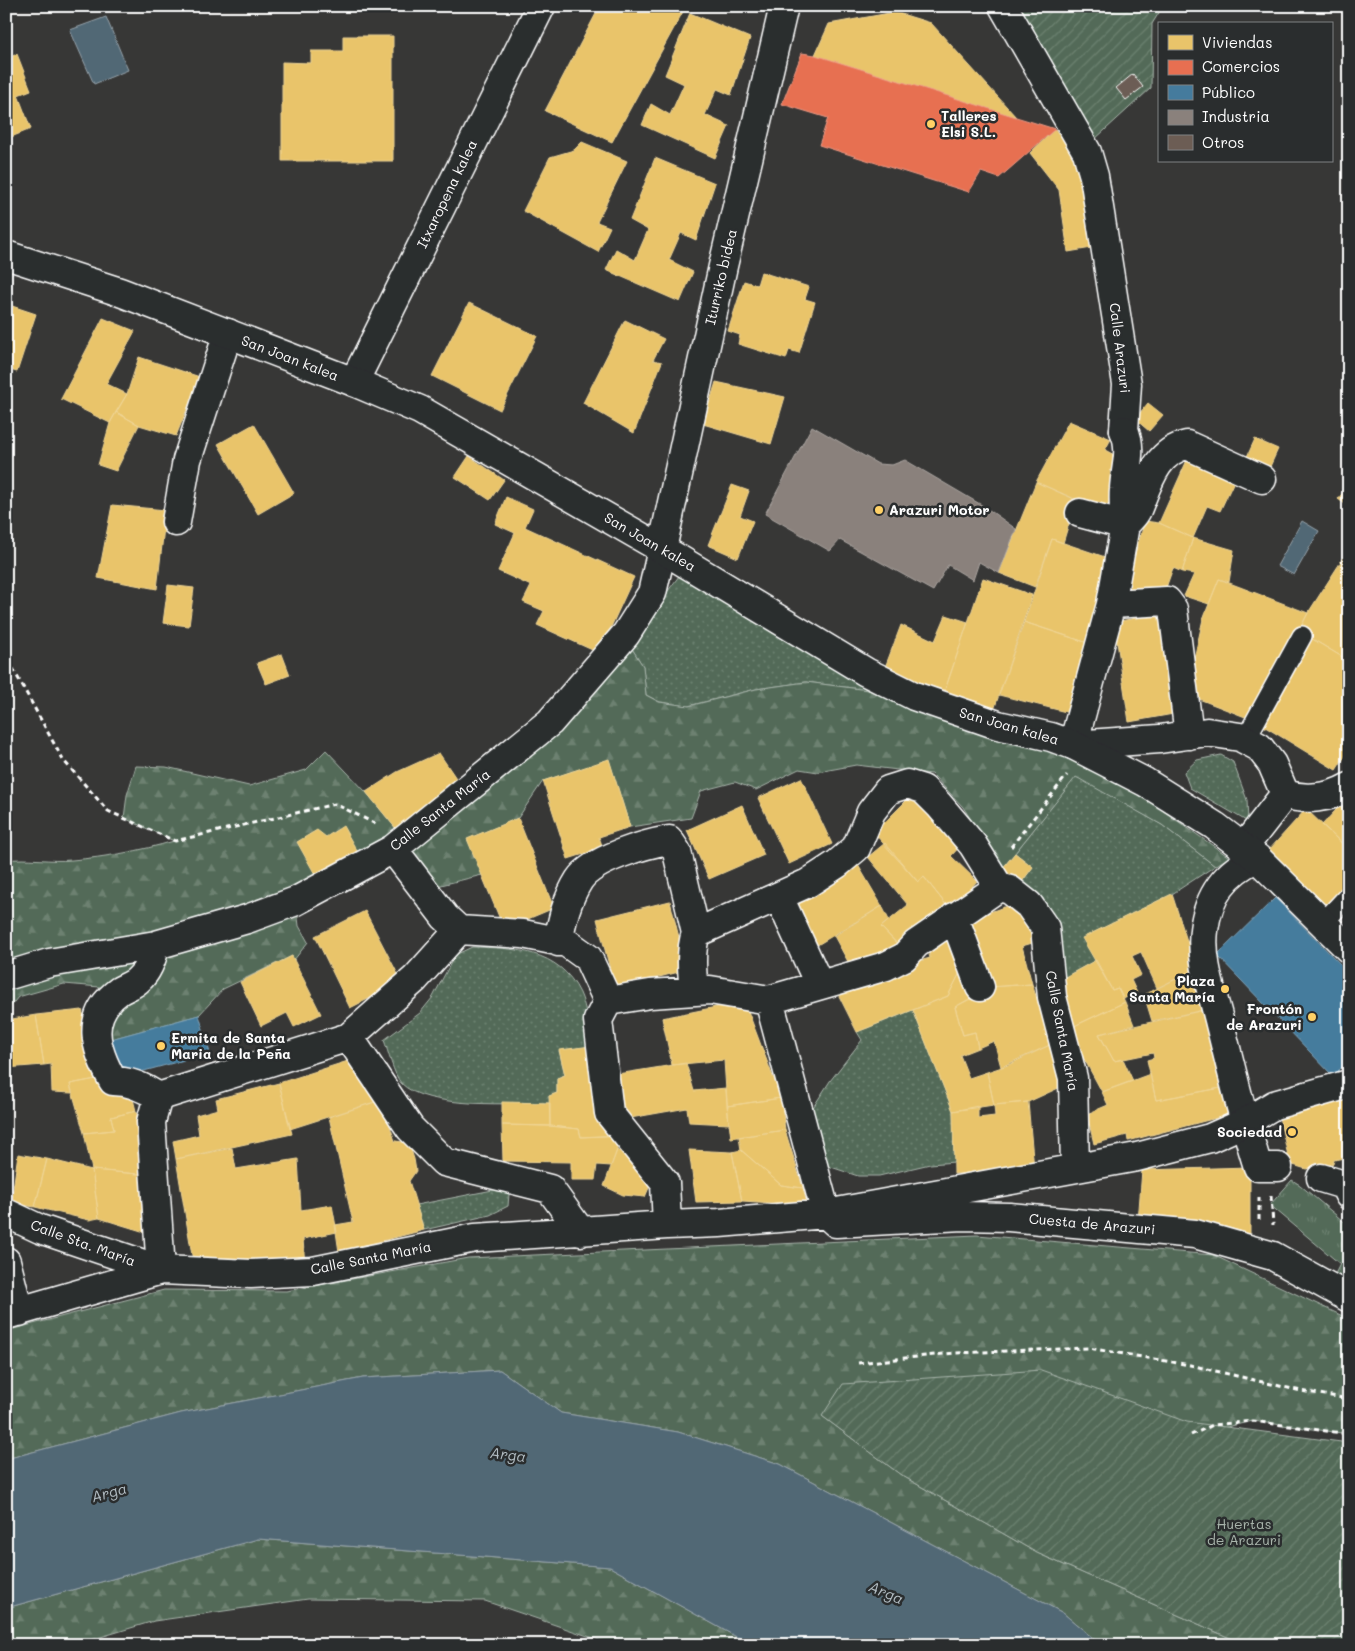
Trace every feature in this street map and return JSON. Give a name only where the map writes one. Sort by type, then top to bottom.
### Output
[{"type":"street","name":"Itxaropena kalea","points":[[354,382],[541,6]]},
{"type":"street","name":"Iturriko bidea","points":[[662,549],[723,266],[784,6]]},
{"type":"street","name":"Calle Arazuri","points":[[1003,6],[1087,152],[1094,176],[1127,384],[1124,430],[1128,440],[1130,459],[1124,490],[1125,525]]},
{"type":"street","name":"San Joan kalea","points":[[6,255],[120,292],[354,382],[420,410],[662,549],[866,672],[914,696],[998,725],[1051,737],[1073,745],[1145,782],[1215,826],[1250,853],[1349,949]]},
{"type":"street","name":"San Joan kalea","points":[[176,522],[187,460],[228,334]]},
{"type":"street","points":[[1080,513],[1125,525],[1137,510],[1140,500],[1163,457],[1175,448],[1187,445],[1262,479]]},
{"type":"street","name":"San Joan kalea","points":[[1073,745],[1111,604],[1125,525]]},
{"type":"street","name":"Calle Santa María","points":[[6,976],[49,963],[156,944],[247,919],[296,901],[393,849],[550,722],[626,634],[652,593],[662,549]]},
{"type":"street","points":[[1111,604],[1167,601],[1172,609],[1189,735]]},
{"type":"street","name":"San Joan kalea","points":[[1073,745],[1207,732],[1240,737],[1259,747],[1272,764],[1284,794]]},
{"type":"street","points":[[608,1001],[650,994],[710,990],[769,1000],[886,966],[904,957],[916,944],[954,916],[995,880],[972,844],[939,805],[923,789],[907,784],[888,790],[872,812],[856,848],[837,864],[808,884],[696,933]]},
{"type":"street","points":[[1268,1167],[1244,1124],[1204,959],[1204,930],[1211,902],[1225,878],[1250,853],[1284,794],[1299,799],[1333,794],[1349,787]]},
{"type":"street","points":[[558,942],[563,915],[580,879],[594,866],[647,844],[669,840],[677,852],[696,933],[693,942],[692,970],[694,991]]},
{"type":"street","points":[[393,849],[445,917],[459,930],[523,934],[567,943],[588,958],[608,1001]]},
{"type":"street","name":"Calle Santa María","points":[[995,880],[1029,904],[1044,928],[1052,997],[1073,1078],[1075,1168]]},
{"type":"street","points":[[779,897],[819,984]]},
{"type":"street","points":[[954,916],[980,987]]},
{"type":"street","points":[[158,1097],[349,1037],[415,979],[459,930]]},
{"type":"street","points":[[156,944],[150,964],[139,980],[119,991],[100,1010],[95,1032],[106,1068],[113,1081],[124,1081],[145,1088],[158,1097]]},
{"type":"street","points":[[769,1000],[826,1214]]},
{"type":"street","points":[[608,1001],[598,1020],[609,1113],[665,1183],[667,1225]]},
{"type":"street","points":[[349,1037],[410,1128],[444,1162],[550,1189],[581,1232]]},
{"type":"street","points":[[1244,1124],[1274,1105],[1349,1084]]},
{"type":"street","points":[[158,1097],[152,1122],[161,1270]]},
{"type":"street","name":"Calle Santa María","points":[[6,1261],[13,1313],[161,1270],[251,1274],[313,1271],[475,1238],[719,1223],[826,1214],[1137,1157],[1210,1138],[1244,1124]]},
{"type":"street","points":[[1321,1178],[1344,1185],[1349,1195]]},
{"type":"street","name":"Calle Sta. María","points":[[6,1213],[40,1229],[161,1270]]},
{"type":"street","name":"Cuesta de Arazuri","points":[[826,1214],[836,1223],[962,1216],[1050,1220],[1268,1242],[1273,1256],[1349,1298]]},
{"type":"lane","points":[[1245,740],[1302,636]]},
{"type":"lane","points":[[1323,923],[1349,895]]},
{"type":"path","points":[[6,652],[11,665],[63,760],[108,811],[175,841],[335,804],[375,822],[393,849]]},
{"type":"path","points":[[995,880],[1068,774]]},
{"type":"path","points":[[1268,1167],[1258,1236],[1268,1242],[1272,1187],[1270,1178],[1265,1171],[1268,1167]]},
{"type":"path","points":[[858,1363],[954,1353],[1088,1348],[1190,1365],[1301,1391],[1349,1399]]},
{"type":"path","points":[[1191,1435],[1213,1426],[1253,1421],[1349,1434]]},
{"type":"green space","points":[[1018,6],[1163,6],[1152,24],[1151,88],[1094,140]]},
{"type":"green space","points":[[679,576],[868,690],[806,682],[756,689],[688,706],[660,702],[646,695],[643,666],[629,644]]},
{"type":"green space","points":[[629,644],[643,666],[646,695],[659,702],[689,706],[756,689],[806,682],[868,690],[920,713],[998,730],[1076,762],[1142,796],[1229,857],[1215,866],[1162,825],[1076,777],[1002,869],[963,807],[932,774],[856,765],[818,772],[799,769],[756,790],[735,782],[701,791],[691,818],[630,827],[609,760],[543,781],[518,818],[468,839],[482,875],[437,886],[405,851]]},
{"type":"green space","points":[[326,750],[366,792],[402,836],[357,851],[316,876],[296,901],[299,926],[308,942],[294,960],[292,956],[223,989],[199,1015],[111,1039],[102,1006],[100,987],[64,984],[18,997],[6,1012],[6,860],[85,859],[136,851],[174,841],[124,818],[127,795],[136,766],[166,767],[249,786],[306,770]]},
{"type":"green space","points":[[1221,755],[1233,762],[1247,800],[1248,822],[1190,788],[1184,772],[1197,760]]},
{"type":"green space","points":[[1076,776],[1162,825],[1215,866],[1172,894],[1083,938],[1096,960],[1058,981],[1050,916],[1043,898],[1021,883],[1033,867],[1015,853]]},
{"type":"green space","points":[[472,947],[519,950],[547,959],[560,967],[571,978],[580,993],[586,1012],[592,1046],[559,1051],[565,1075],[557,1078],[557,1093],[549,1096],[550,1103],[494,1104],[430,1098],[413,1092],[401,1083],[396,1074],[384,1040],[420,1013],[433,997],[455,955]]},
{"type":"green space","points":[[913,1010],[953,1111],[955,1162],[930,1164],[879,1176],[858,1176],[825,1165],[812,1109],[830,1081],[862,1040],[857,1032]]},
{"type":"green space","points":[[1292,1180],[1349,1226],[1349,1284],[1334,1276],[1340,1264],[1270,1205]]},
{"type":"green space","points":[[503,1188],[509,1194],[508,1206],[490,1215],[424,1230],[416,1205]]},
{"type":"green space","points":[[977,1235],[1213,1255],[1349,1319],[1349,1434],[1253,1421],[1191,1435],[822,1416],[901,1475],[1037,1553],[1246,1645],[1101,1645],[1063,1613],[780,1464],[678,1432],[561,1413],[500,1370],[363,1378],[181,1413],[6,1459],[6,1331],[164,1290],[286,1291],[468,1258]]},
{"type":"green space","name":"Huertas de Arazuri","points":[[1041,1370],[1187,1422],[1349,1443],[1349,1645],[1246,1645],[1037,1553],[901,1475],[822,1416],[843,1384]]},
{"type":"green space","points":[[258,1539],[610,1567],[751,1645],[614,1645],[485,1601],[308,1599],[154,1621],[74,1645],[6,1645],[6,1608]]},
{"type":"water","points":[[106,17],[128,70],[94,84],[70,30]]},
{"type":"water","points":[[1302,521],[1319,531],[1294,575],[1277,566]]},
{"type":"water","name":"Arga","points":[[500,1370],[561,1413],[678,1432],[780,1464],[1063,1613],[1101,1645],[751,1645],[610,1567],[258,1539],[6,1608],[6,1459],[181,1413],[363,1378]]},
{"type":"building: Viviendas","points":[[600,6],[686,6],[612,142],[545,111]]},
{"type":"building: Viviendas","points":[[895,12],[931,23],[1016,117],[815,55],[829,24]]},
{"type":"building: Viviendas","points":[[690,13],[750,38],[731,95],[717,89],[705,115],[729,126],[715,158],[642,125],[651,104],[670,115],[684,84],[665,75]]},
{"type":"building: Viviendas","points":[[343,36],[393,36],[393,161],[282,161],[282,62],[311,63],[311,51],[343,51]]},
{"type":"building: Viviendas","points":[[17,54],[31,90],[18,95],[31,129],[6,139],[6,59]]},
{"type":"building: Viviendas","points":[[1055,129],[1083,168],[1098,247],[1068,252],[1059,190],[1030,153]]},
{"type":"building: Viviendas","points":[[582,142],[627,161],[597,222],[610,227],[598,252],[523,211],[550,157],[574,150]]},
{"type":"building: Viviendas","points":[[655,158],[715,183],[696,240],[681,233],[669,260],[693,272],[680,302],[606,270],[616,249],[635,260],[648,230],[630,220]]},
{"type":"building: Viviendas","points":[[761,272],[809,287],[805,299],[815,302],[799,353],[789,350],[786,359],[738,344],[740,335],[728,331],[744,281],[757,285]]},
{"type":"building: Viviendas","points":[[469,303],[537,336],[500,410],[432,376]]},
{"type":"building: Viviendas","points":[[6,304],[36,314],[17,372],[6,369]]},
{"type":"building: Viviendas","points":[[103,318],[135,331],[106,384],[127,394],[110,423],[61,399]]},
{"type":"building: Viviendas","points":[[625,320],[664,339],[653,360],[662,362],[634,433],[583,403]]},
{"type":"building: Viviendas","points":[[139,357],[200,377],[176,436],[139,425],[116,412],[127,394]]},
{"type":"building: Viviendas","points":[[716,382],[785,397],[771,444],[703,424]]},
{"type":"building: Viviendas","points":[[1148,403],[1163,415],[1149,431],[1135,419]]},
{"type":"building: Viviendas","points":[[116,412],[139,425],[116,471],[98,465],[110,423]]},
{"type":"building: Viviendas","points":[[1069,421],[1111,439],[1105,450],[1118,457],[1111,472],[1117,476],[1105,512],[1036,482]]},
{"type":"building: Viviendas","points":[[254,424],[294,493],[258,514],[218,444]]},
{"type":"building: Viviendas","points":[[1255,439],[1278,449],[1268,471],[1245,461]]},
{"type":"building: Viviendas","points":[[469,456],[504,480],[490,500],[455,477]]},
{"type":"building: Viviendas","points":[[1188,458],[1235,479],[1220,511],[1207,506],[1193,538],[1159,523]]},
{"type":"building: Viviendas","points":[[1036,482],[1076,500],[1063,543],[1052,539],[1035,587],[999,573]]},
{"type":"building: Viviendas","points":[[732,485],[749,491],[740,516],[753,521],[738,558],[708,545]]},
{"type":"building: Viviendas","points":[[1349,485],[1349,507],[1338,499]]},
{"type":"building: Viviendas","points":[[506,497],[533,509],[525,527],[634,577],[599,653],[537,625],[544,611],[523,602],[531,586],[498,571],[515,533],[495,524]]},
{"type":"building: Viviendas","points":[[112,505],[166,510],[157,589],[98,578]]},
{"type":"building: Viviendas","points":[[1145,521],[1159,523],[1193,538],[1182,572],[1173,568],[1163,596],[1125,587]]},
{"type":"building: Viviendas","points":[[1193,538],[1234,550],[1229,582],[1219,579],[1209,604],[1184,596],[1194,574],[1182,572]]},
{"type":"building: Viviendas","points":[[1052,539],[1114,560],[1088,643],[1024,622]]},
{"type":"building: Viviendas","points":[[1349,549],[1349,661],[1309,637],[1300,629],[1308,613]]},
{"type":"building: Viviendas","points":[[983,578],[1032,595],[992,716],[942,699]]},
{"type":"building: Viviendas","points":[[1219,579],[1308,613],[1253,720],[1186,694],[1203,619]]},
{"type":"building: Viviendas","points":[[168,585],[194,588],[189,626],[163,623]]},
{"type":"building: Viviendas","points":[[1166,613],[1179,713],[1129,722],[1114,622]]},
{"type":"building: Viviendas","points":[[946,615],[968,622],[942,699],[884,670],[901,625],[935,641]]},
{"type":"building: Viviendas","points":[[1024,622],[1088,643],[1066,712],[999,695]]},
{"type":"building: Viviendas","points":[[1309,637],[1349,661],[1349,750],[1336,770],[1257,722]]},
{"type":"building: Viviendas","points":[[282,654],[290,675],[266,684],[257,663]]},
{"type":"building: Viviendas","points":[[439,753],[462,787],[402,836],[366,792],[397,772]]},
{"type":"building: Viviendas","points":[[609,759],[630,827],[599,837],[603,848],[568,859],[543,781]]},
{"type":"building: Viviendas","points":[[801,778],[832,844],[789,864],[758,798]]},
{"type":"building: Viviendas","points":[[914,793],[964,842],[951,856],[977,881],[951,911],[924,877],[918,882],[874,833]]},
{"type":"building: Viviendas","points":[[1349,796],[1349,850],[1322,825]]},
{"type":"building: Viviendas","points":[[742,805],[764,855],[709,879],[687,830]]},
{"type":"building: Viviendas","points":[[1306,809],[1349,850],[1349,893],[1332,913],[1269,850]]},
{"type":"building: Viviendas","points":[[518,818],[554,908],[504,929],[467,839]]},
{"type":"building: Viviendas","points":[[343,826],[357,851],[316,876],[297,842],[317,830],[326,837]]},
{"type":"building: Viviendas","points":[[885,843],[918,882],[924,877],[951,911],[901,948],[881,927],[908,905],[868,857]]},
{"type":"building: Viviendas","points":[[1015,853],[1033,867],[1021,883],[1002,869]]},
{"type":"building: Viviendas","points":[[858,865],[882,906],[814,947],[791,904]]},
{"type":"building: Viviendas","points":[[1172,894],[1196,969],[1157,988],[1141,952],[1132,956],[1141,975],[1131,980],[1137,993],[1123,999],[1118,988],[1112,990],[1082,938]]},
{"type":"building: Viviendas","points":[[670,901],[687,970],[615,988],[597,919]]},
{"type":"building: Viviendas","points":[[1015,903],[1036,942],[1022,946],[1032,984],[990,987],[968,920]]},
{"type":"building: Viviendas","points":[[882,906],[889,920],[881,927],[901,948],[852,969],[834,936]]},
{"type":"building: Viviendas","points":[[365,911],[402,982],[350,1008],[315,936]]},
{"type":"building: Viviendas","points":[[948,933],[963,967],[948,996],[857,1032],[834,986],[930,958],[925,940]]},
{"type":"building: Viviendas","points":[[292,956],[321,1014],[294,1027],[287,1013],[261,1026],[240,982]]},
{"type":"building: Viviendas","points":[[1096,960],[1112,990],[1118,988],[1125,1002],[1068,1029],[1058,981]]},
{"type":"building: Viviendas","points":[[963,967],[974,997],[955,1007],[963,1035],[975,1032],[978,1048],[960,1055],[969,1078],[987,1072],[994,1105],[953,1111],[913,1010],[948,996]]},
{"type":"building: Viviendas","points":[[1196,969],[1204,1010],[1152,1021],[1144,995]]},
{"type":"building: Viviendas","points":[[1032,984],[1052,1044],[1001,1067],[994,1041],[978,1048],[975,1032],[963,1035],[955,1007],[990,987]]},
{"type":"building: Viviendas","points":[[1125,1002],[1134,1025],[1099,1034],[1114,1061],[1123,1059],[1133,1081],[1102,1092],[1068,1029]]},
{"type":"building: Viviendas","points":[[736,1003],[748,1011],[781,1098],[727,1106],[724,1060],[672,1065],[662,1018]]},
{"type":"building: Viviendas","points":[[82,1010],[101,1078],[70,1084],[72,1093],[52,1092],[51,1064],[44,1065],[36,1015]]},
{"type":"building: Viviendas","points":[[1204,1010],[1221,1088],[1156,1100],[1147,1060],[1154,1058],[1153,1053],[1114,1061],[1099,1034]]},
{"type":"building: Viviendas","points":[[36,1015],[44,1065],[6,1068],[6,1020]]},
{"type":"building: Viviendas","points":[[1052,1044],[1065,1085],[1028,1102],[994,1105],[987,1072],[1008,1065]]},
{"type":"building: Viviendas","points":[[592,1046],[599,1054],[608,1136],[581,1137],[579,1129],[550,1126],[549,1096],[557,1093],[557,1078],[565,1075],[559,1050]]},
{"type":"building: Viviendas","points":[[348,1061],[381,1100],[290,1129],[279,1083]]},
{"type":"building: Viviendas","points":[[686,1063],[694,1091],[726,1088],[729,1124],[689,1122],[687,1108],[619,1120],[611,1075]]},
{"type":"building: Viviendas","points":[[1150,1074],[1156,1100],[1221,1088],[1228,1115],[1128,1141],[1127,1135],[1094,1144],[1087,1114],[1108,1105],[1102,1092]]},
{"type":"building: Viviendas","points":[[101,1078],[106,1095],[131,1091],[136,1111],[111,1117],[114,1130],[84,1133],[70,1084]]},
{"type":"building: Viviendas","points":[[279,1083],[292,1134],[176,1159],[173,1141],[199,1135],[196,1115],[218,1109],[216,1099]]},
{"type":"building: Viviendas","points":[[781,1098],[785,1130],[731,1138],[727,1106]]},
{"type":"building: Viviendas","points":[[1349,1098],[1349,1157],[1334,1160],[1333,1164],[1306,1169],[1290,1164],[1278,1113]]},
{"type":"building: Viviendas","points":[[381,1100],[395,1141],[403,1142],[410,1147],[414,1159],[416,1171],[409,1181],[424,1230],[339,1252],[335,1225],[353,1222],[329,1117]]},
{"type":"building: Viviendas","points":[[502,1102],[550,1103],[550,1126],[502,1125]]},
{"type":"building: Viviendas","points":[[1028,1102],[1034,1169],[954,1174],[953,1111],[978,1106],[978,1118],[995,1116],[994,1105]]},
{"type":"building: Viviendas","points":[[136,1111],[150,1175],[92,1170],[84,1133],[114,1130],[111,1117]]},
{"type":"building: Viviendas","points":[[502,1125],[579,1129],[581,1137],[617,1135],[617,1150],[611,1166],[597,1165],[595,1180],[571,1180],[571,1162],[503,1161]]},
{"type":"building: Viviendas","points":[[785,1130],[803,1188],[781,1185],[741,1150],[739,1137]]},
{"type":"building: Viviendas","points":[[232,1148],[236,1169],[298,1159],[301,1210],[332,1205],[337,1232],[303,1239],[305,1266],[193,1261],[176,1159]]},
{"type":"building: Viviendas","points":[[617,1150],[655,1174],[645,1197],[623,1195],[604,1186]]},
{"type":"building: Viviendas","points":[[689,1150],[732,1152],[742,1201],[696,1202]]},
{"type":"building: Viviendas","points":[[741,1150],[781,1185],[803,1188],[807,1205],[742,1201],[732,1152]]},
{"type":"building: Viviendas","points":[[18,1154],[47,1159],[35,1207],[11,1203]]},
{"type":"building: Viviendas","points":[[47,1159],[92,1170],[99,1218],[89,1220],[35,1207]]},
{"type":"building: Viviendas","points":[[1250,1167],[1250,1234],[1209,1222],[1138,1222],[1142,1170]]},
{"type":"building: Viviendas","points":[[92,1170],[150,1175],[148,1233],[99,1218]]},
{"type":"building: Comercios","name":"Talleres Elsi S.L.","points":[[802,53],[815,55],[1055,129],[999,178],[981,172],[969,192],[819,145],[828,118],[782,104]]},
{"type":"building: Público","name":"Frontón de Arazuri","points":[[1275,898],[1349,973],[1349,1060],[1333,1076],[1217,955]]},
{"type":"building: Público","name":"Ermita de Santa Maria de la Peña","points":[[199,1015],[210,1053],[122,1077],[111,1039]]},
{"type":"building: Industria","name":"Arazuri Motor","points":[[812,426],[878,464],[892,465],[905,460],[985,507],[1016,529],[999,573],[979,562],[973,580],[948,565],[933,591],[840,540],[830,551],[765,514]]},
{"type":"building: Otros","points":[[1133,74],[1143,87],[1126,100],[1116,88]]},
{"type":"place","name":"Talleres Elsi S.L.","points":[[931,124]]},
{"type":"place","name":"Arazuri Motor","points":[[879,510]]},
{"type":"place","name":"Plaza Santa María","points":[[1225,989]]},
{"type":"place","name":"Frontón de Arazuri","points":[[1312,1017]]},
{"type":"place","name":"Ermita de Santa Maria de la Peña","points":[[161,1046]]},
{"type":"place","name":"Sociedad","points":[[1292,1132]]}]
